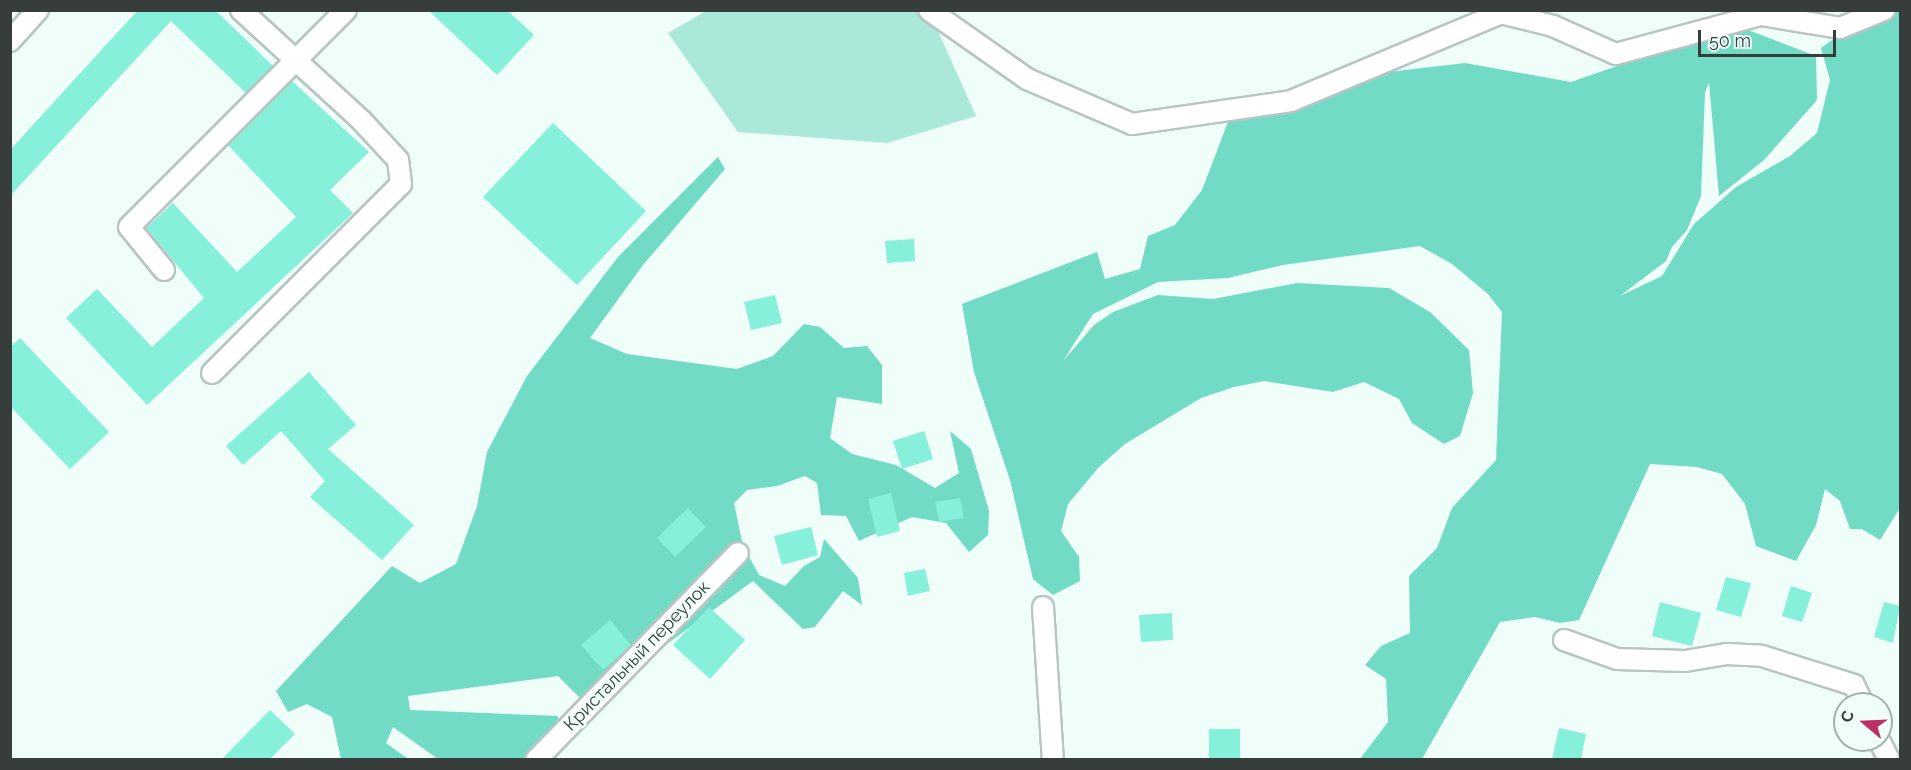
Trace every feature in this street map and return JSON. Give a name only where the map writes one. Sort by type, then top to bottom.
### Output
[{"type":"street","points":[[10,40],[38,10]]},
{"type":"street","points":[[212,373],[401,184],[398,160],[295,59],[241,10]]},
{"type":"street","points":[[164,270],[129,227],[346,10]]},
{"type":"street","points":[[929,11],[1027,79],[1132,124],[1291,101],[1501,13],[1553,26],[1616,54],[1761,15],[1840,28],[1884,10]]},
{"type":"street","name":"Кристальный переулок","points":[[536,759],[738,553]]},
{"type":"street","points":[[1043,607],[1053,759]]},
{"type":"street","points":[[1564,640],[1617,659],[1685,661],[1727,654],[1762,656],[1854,685],[1857,692]]},
{"type":"green space","points":[[706,11],[929,11],[976,116],[887,143],[738,132],[668,33]]},
{"type":"green space","points":[[1872,11],[1900,11],[1900,508],[1880,540],[1862,529],[1850,529],[1840,501],[1825,489],[1816,525],[1796,561],[1756,546],[1745,504],[1722,474],[1697,467],[1650,464],[1579,620],[1560,623],[1535,617],[1500,622],[1422,759],[1360,759],[1388,722],[1386,679],[1365,665],[1381,646],[1410,633],[1409,576],[1437,548],[1452,508],[1496,460],[1502,312],[1488,294],[1452,264],[1420,246],[1283,265],[1228,278],[1158,282],[1093,314],[1063,361],[1094,325],[1113,312],[1158,295],[1213,299],[1297,283],[1389,288],[1430,312],[1469,350],[1473,393],[1460,436],[1444,444],[1412,423],[1399,399],[1364,382],[1333,392],[1264,381],[1234,387],[1201,398],[1125,444],[1099,467],[1068,504],[1061,531],[1079,557],[1080,581],[1053,595],[1033,579],[1010,480],[974,372],[962,304],[1097,252],[1105,279],[1140,269],[1148,236],[1175,225],[1202,190],[1228,122],[1277,103],[1380,73],[1465,63],[1571,82],[1735,25],[1816,56],[1817,100],[1764,160],[1719,196],[1709,82],[1705,93],[1701,196],[1687,230],[1672,247],[1666,261],[1620,296],[1662,276],[1694,224],[1736,187],[1790,156],[1817,133],[1830,80],[1821,48]]},
{"type":"green space","points":[[718,157],[725,169],[643,265],[590,338],[627,354],[737,369],[773,356],[804,324],[820,327],[844,348],[867,346],[882,365],[882,404],[837,397],[830,438],[852,454],[896,465],[935,488],[959,473],[950,431],[971,449],[989,511],[988,535],[969,552],[946,523],[912,517],[859,541],[846,516],[821,515],[817,483],[805,476],[777,486],[747,490],[734,503],[743,546],[759,575],[785,586],[804,566],[820,557],[824,539],[858,578],[862,605],[843,591],[815,627],[803,629],[753,581],[630,671],[588,706],[558,676],[408,696],[410,710],[558,716],[561,740],[556,759],[438,759],[393,727],[386,743],[408,759],[341,759],[332,717],[307,704],[288,712],[276,691],[392,566],[420,583],[456,564],[477,506],[487,452],[527,376],[618,257]]},
{"type":"building","points":[[138,10],[215,10],[273,66],[246,93],[171,21],[10,196],[10,150]]},
{"type":"building","points":[[428,10],[507,10],[534,35],[497,75]]},
{"type":"building","points":[[292,81],[369,152],[330,190],[353,213],[147,405],[66,318],[97,289],[152,347],[204,298],[146,228],[173,203],[237,272],[296,217],[228,145]]},
{"type":"building","points":[[553,123],[646,211],[577,285],[483,197]]},
{"type":"building","points":[[914,239],[915,261],[887,263],[885,241]]},
{"type":"building","points":[[775,295],[782,323],[751,330],[744,302]]},
{"type":"building","points":[[20,338],[109,432],[70,469],[10,406],[10,347]]},
{"type":"building","points":[[309,372],[356,425],[328,449],[414,525],[382,560],[310,497],[325,481],[281,431],[243,465],[226,446]]},
{"type":"building","points":[[924,431],[933,459],[902,469],[893,441]]},
{"type":"building","points":[[891,493],[900,531],[877,537],[868,499]]},
{"type":"building","points":[[960,498],[964,518],[939,522],[935,502]]},
{"type":"building","points":[[688,508],[706,527],[675,557],[657,538]]},
{"type":"building","points":[[811,527],[818,555],[782,565],[774,536]]},
{"type":"building","points":[[925,569],[930,591],[908,596],[904,573]]},
{"type":"building","points":[[1726,577],[1751,583],[1741,617],[1716,610]]},
{"type":"building","points":[[1791,586],[1812,593],[1802,622],[1782,616]]},
{"type":"building","points":[[1660,602],[1701,613],[1692,646],[1652,636]]},
{"type":"building","points":[[1884,602],[1900,606],[1893,643],[1874,637]]},
{"type":"building","points":[[709,607],[745,640],[710,679],[673,645]]},
{"type":"building","points":[[1172,613],[1173,640],[1141,642],[1139,615]]},
{"type":"building","points":[[610,620],[631,645],[603,670],[581,645]]},
{"type":"building","points":[[270,710],[295,734],[270,759],[222,759]]},
{"type":"building","points":[[1559,728],[1586,734],[1581,759],[1552,759]]},
{"type":"building","points":[[1209,729],[1240,729],[1240,759],[1209,759]]}]
